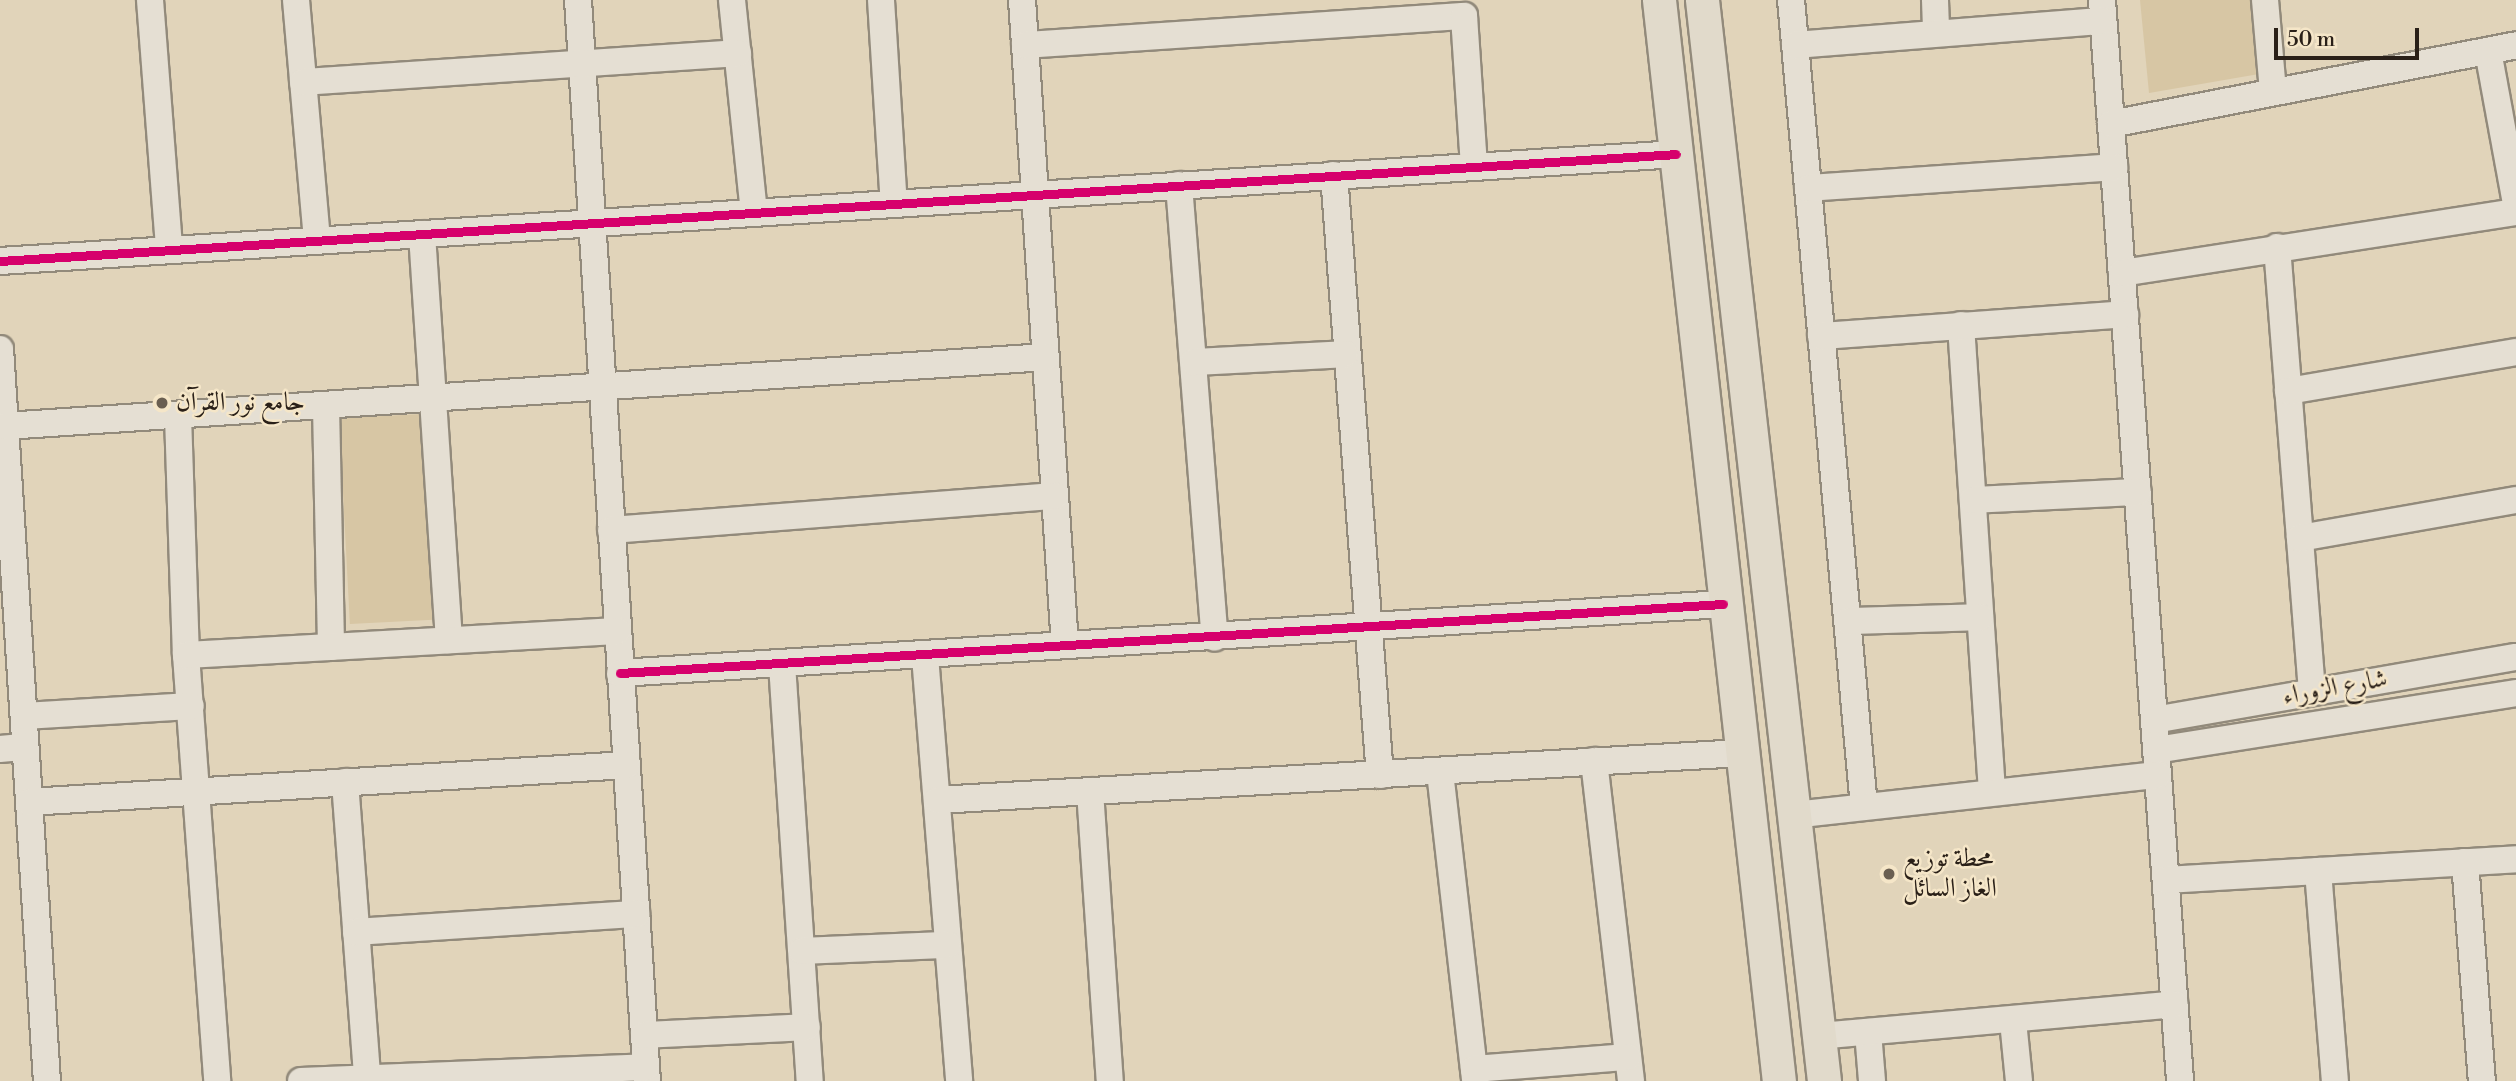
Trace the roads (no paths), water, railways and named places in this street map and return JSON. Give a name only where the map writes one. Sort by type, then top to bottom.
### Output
[{"type":"main road","points":[[1659,0],[1723,604],[1779,1081]]},
{"type":"main road","points":[[1702,0],[1824,1081]]},
{"type":"main road","points":[[1689,283],[1733,279]]},
{"type":"street","points":[[150,0],[169,249]]},
{"type":"street","points":[[296,0],[317,240]]},
{"type":"street","points":[[301,1081],[646,1074],[578,0]]},
{"type":"street","points":[[732,0],[754,212]]},
{"type":"street","points":[[881,0],[894,204]]},
{"type":"street","points":[[1022,0],[1065,645]]},
{"type":"street","points":[[1791,0],[1864,807]]},
{"type":"street","points":[[1935,0],[1936,33]]},
{"type":"street","points":[[2265,0],[2273,92]]},
{"type":"street","points":[[1795,45],[1936,33],[2102,10],[2180,1081]]},
{"type":"street","points":[[1025,45],[1464,16],[1474,167]]},
{"type":"street","points":[[2111,124],[2516,45]]},
{"type":"street","points":[[2488,51],[2516,204]]},
{"type":"street","points":[[303,82],[738,53]]},
{"type":"street","points":[[0,261],[1676,154]]},
{"type":"street","points":[[1808,188],[2114,167]]},
{"type":"street","points":[[1334,176],[1345,354],[1380,775]]},
{"type":"street","points":[[1180,185],[1215,638]]},
{"type":"street","points":[[2122,273],[2516,212]]},
{"type":"street","points":[[422,234],[436,400],[449,640]]},
{"type":"street","points":[[2277,247],[2312,692]]},
{"type":"street","points":[[1821,336],[2125,314]]},
{"type":"street","points":[[1961,326],[1992,792]]},
{"type":"street","points":[[0,349],[5,426],[7,548],[24,716],[13,748],[29,802],[47,1081]]},
{"type":"street","points":[[2288,391],[2516,352]]},
{"type":"street","points":[[1194,362],[1345,354]]},
{"type":"street","points":[[5,426],[436,400],[1046,357]]},
{"type":"street","points":[[326,406],[331,647]]},
{"type":"street","points":[[178,416],[186,655],[218,1081]]},
{"type":"street","points":[[1972,500],[2138,492]]},
{"type":"street","points":[[611,530],[1055,496]]},
{"type":"street","points":[[2300,538],[2516,500]]},
{"type":"street","points":[[620,673],[1215,638],[1723,604]]},
{"type":"street","points":[[1848,621],[1980,617]]},
{"type":"street","points":[[186,655],[617,631]]},
{"type":"street","points":[[925,656],[958,1081]]},
{"type":"street","name":"شارع الزوراء","points":[[2154,720],[2516,657]]},
{"type":"street","points":[[782,664],[810,1081]]},
{"type":"street","name":"شارع الزوراء","points":[[1794,815],[1992,792],[2516,693]]},
{"type":"street","points":[[24,716],[191,706]]},
{"type":"street","points":[[938,800],[1742,753]]},
{"type":"street","points":[[1440,772],[1475,1075],[1629,1069],[1594,761]]},
{"type":"street","points":[[29,802],[626,765]]},
{"type":"street","points":[[345,782],[367,1078]]},
{"type":"street","points":[[1090,791],[1110,1081]]},
{"type":"street","points":[[2166,880],[2516,859]]},
{"type":"street","points":[[2465,862],[2482,1081]]},
{"type":"street","points":[[2318,871],[2335,1081]]},
{"type":"street","points":[[356,932],[636,914]]},
{"type":"street","points":[[802,951],[948,944]]},
{"type":"street","points":[[1819,1036],[2013,1021],[2175,1004]]},
{"type":"street","points":[[2013,1021],[2019,1081]]},
{"type":"street","points":[[644,1035],[807,1027]]},
{"type":"street","points":[[1868,1032],[1872,1081]]},
{"type":"place","name":"جامع نور القرآن","points":[[162,403]]},
{"type":"place","name":"محطة توزيع الغاز السائل","points":[[1889,874]]}]
